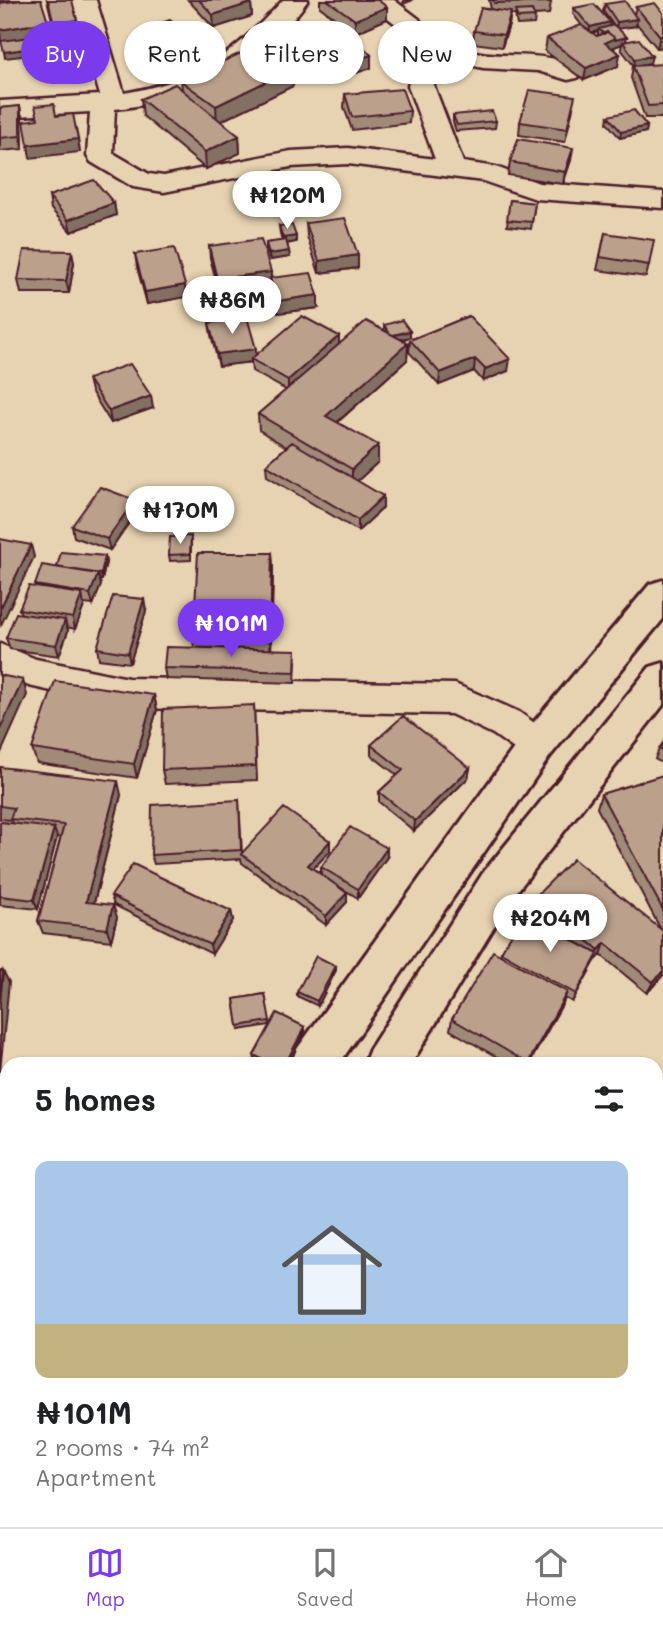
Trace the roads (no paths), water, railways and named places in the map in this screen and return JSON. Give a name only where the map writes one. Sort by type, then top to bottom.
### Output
[{"type":"main road","points":[[318,1057],[537,745],[663,594]]},
{"type":"main road","points":[[390,1057],[497,886],[663,678]]},
{"type":"street","points":[[84,0],[108,101],[99,141],[100,156],[142,181],[164,184],[291,159],[348,156],[487,173],[536,191],[663,200]]},
{"type":"street","points":[[0,109],[141,99],[198,83],[237,60],[296,0]]},
{"type":"street","points":[[377,0],[409,21]]},
{"type":"street","points":[[477,60],[541,64],[568,73]]},
{"type":"street","points":[[422,84],[452,169]]},
{"type":"street","points":[[0,658],[29,672],[128,693],[455,699],[506,723],[537,745]]}]
